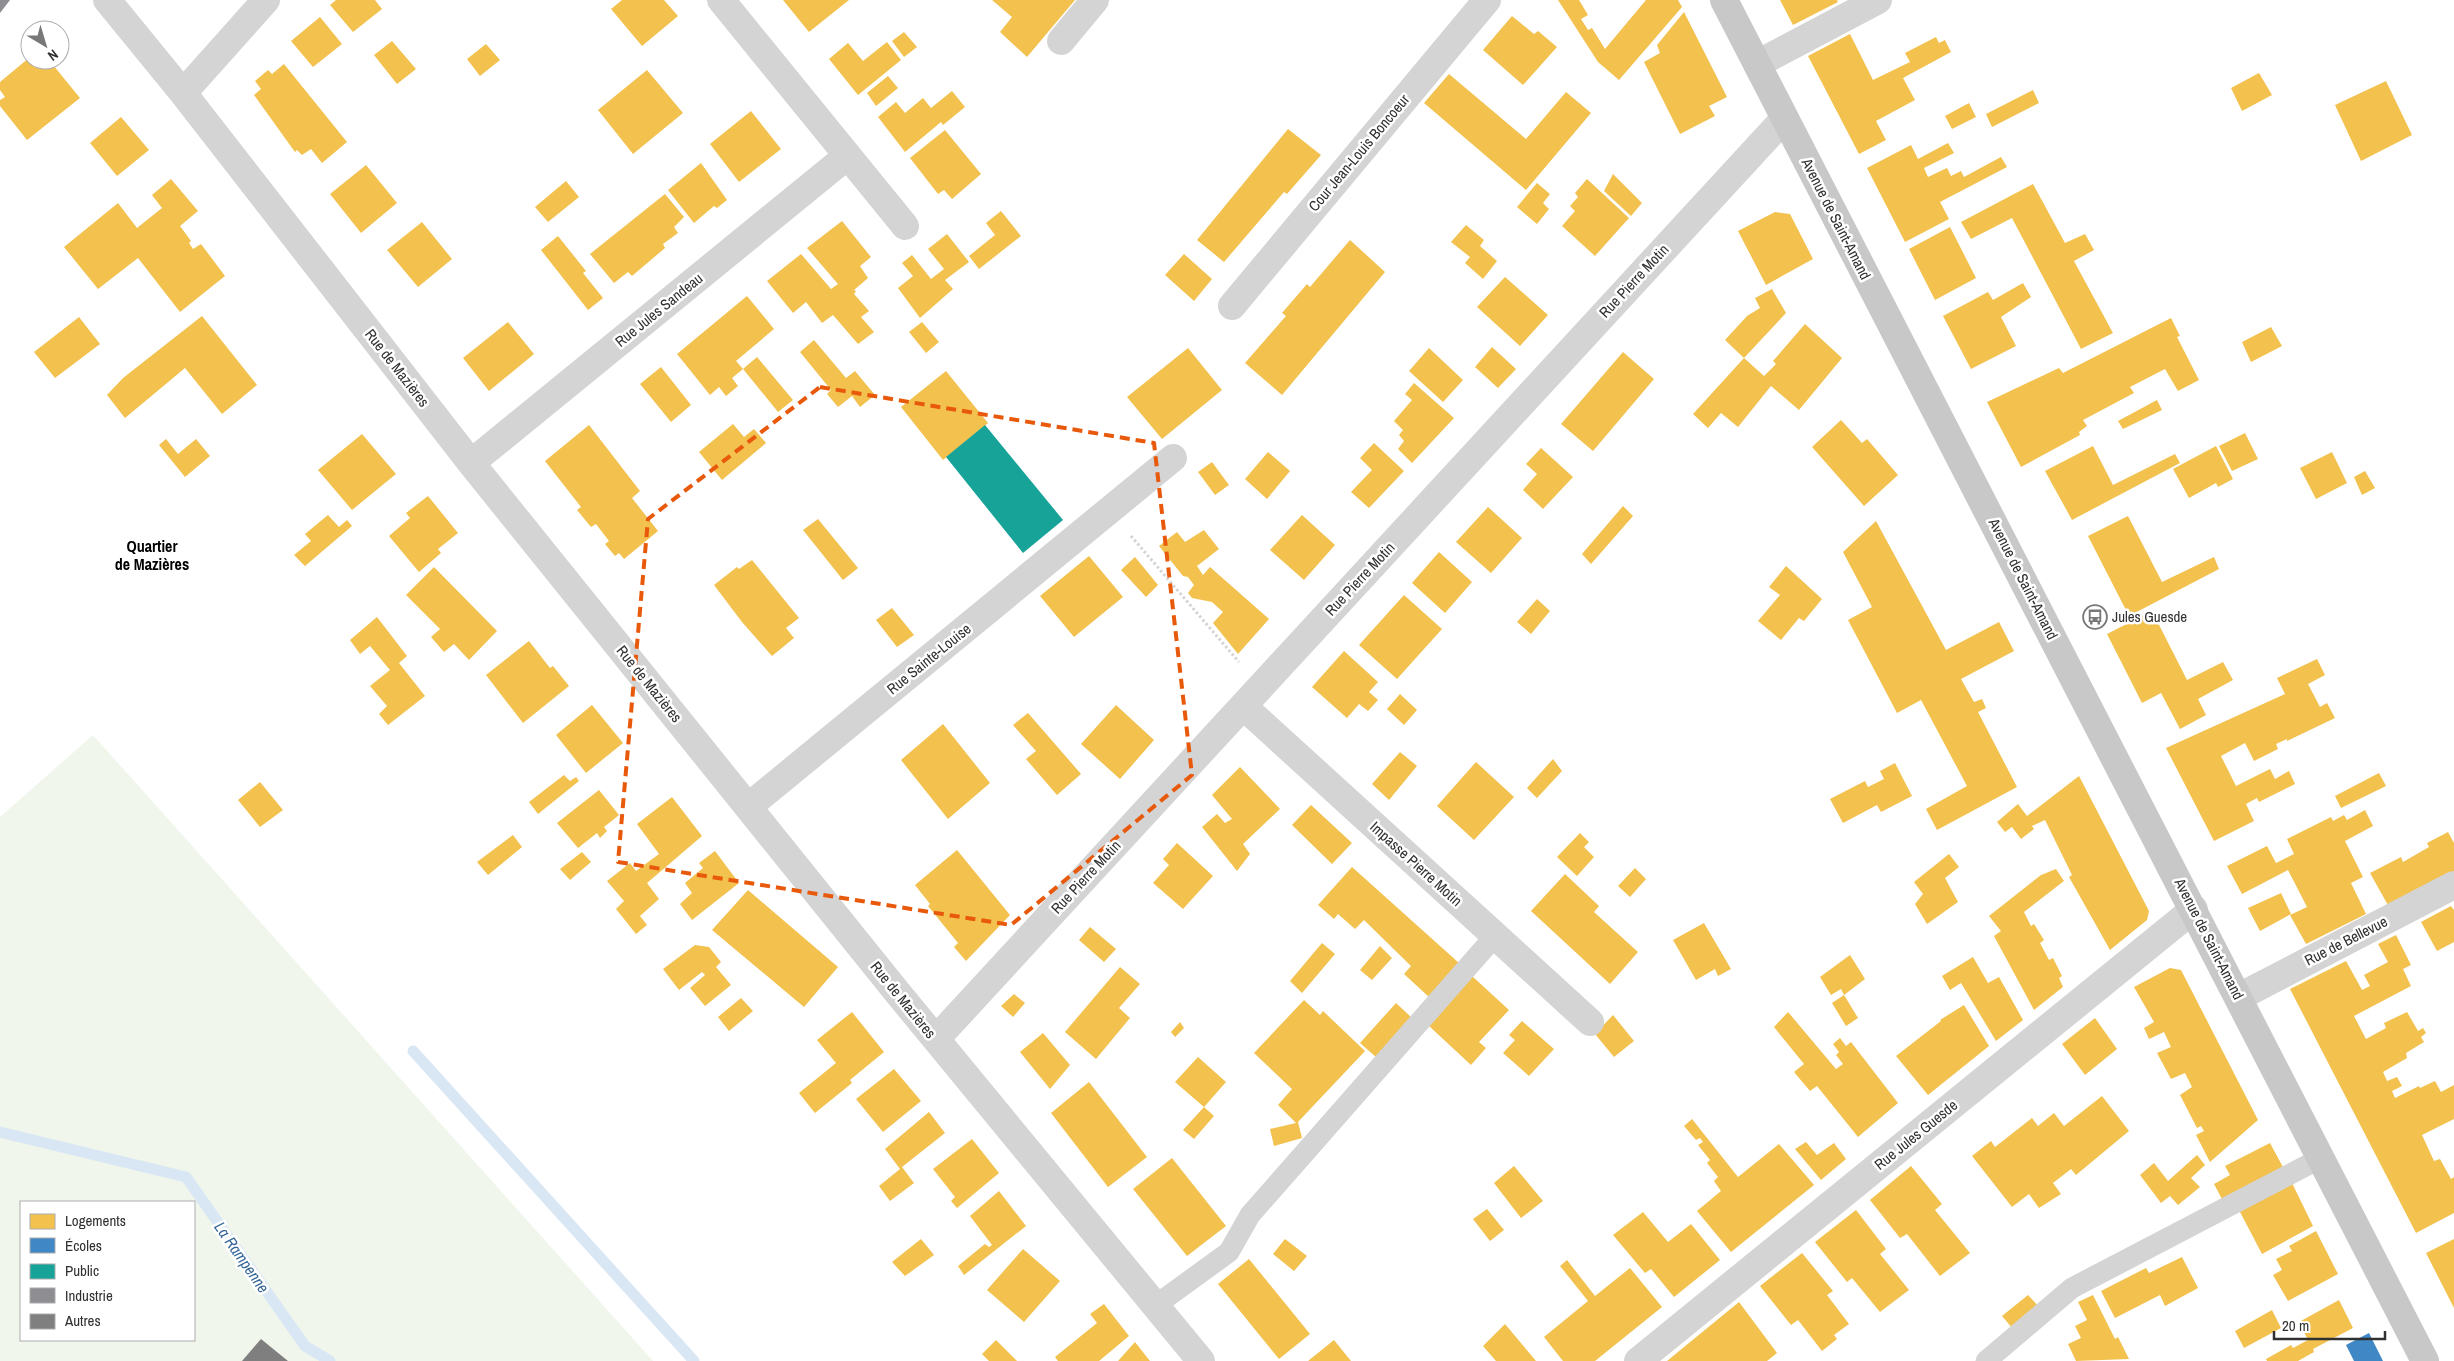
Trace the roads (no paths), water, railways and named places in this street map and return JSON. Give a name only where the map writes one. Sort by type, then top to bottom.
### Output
[{"type":"main road","name":"Avenue de Saint-Amand","points":[[1724,0],[2194,909],[2425,1361]]},
{"type":"street","name":"Rue de Mazières","points":[[107,0],[183,94],[471,463],[936,1039],[1201,1361]]},
{"type":"street","points":[[183,94],[266,0]]},
{"type":"street","points":[[721,0],[846,156],[905,226]]},
{"type":"street","points":[[1061,41],[1096,0]]},
{"type":"street","name":"Cour Jean-Louis Boncoeur","points":[[1232,306],[1487,0]]},
{"type":"street","points":[[1757,64],[1878,0]]},
{"type":"street","name":"Rue Pierre Motin","points":[[936,1039],[1784,119]]},
{"type":"street","name":"Rue Jules Sandeau","points":[[471,463],[846,156]]},
{"type":"street","name":"Rue Sainte-Louise","points":[[748,807],[1173,458]]},
{"type":"street","name":"Impasse Pierre Motin","points":[[1252,697],[1495,936],[1590,1022]]},
{"type":"street","name":"Rue de Bellevue","points":[[2239,997],[2454,885]]},
{"type":"street","name":"Rue Jules Guesde","points":[[1638,1361],[2194,909]]},
{"type":"lane","points":[[1156,1305],[1229,1252],[1250,1215],[1495,936]]},
{"type":"lane","points":[[1986,1361],[2072,1288],[2321,1158]]},
{"type":"waterway","points":[[413,1051],[694,1361]]},
{"type":"waterway","name":"La Rampenne","points":[[0,1132],[186,1177],[305,1346],[330,1361]]},
{"type":"place","name":"Jules Guesde","points":[[2095,617]]},
{"type":"district","name":"Quartier de Mazières","points":[[152,555]]}]
